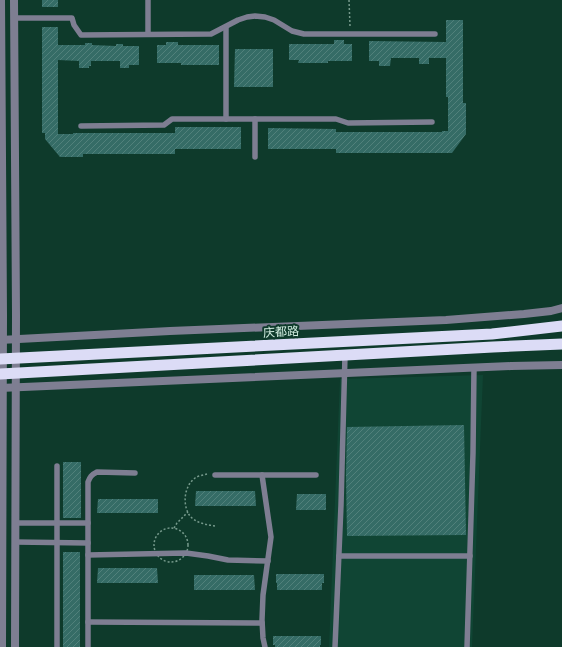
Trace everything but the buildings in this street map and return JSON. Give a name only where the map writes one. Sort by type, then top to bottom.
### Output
[{"type":"highway","name":"庆都路","points":[[2,359],[492,334],[562,326]]},
{"type":"highway","points":[[2,373],[562,344]]},
{"type":"street","points":[[1,0],[2,647]]},
{"type":"street","points":[[14,0],[16,339],[15,647]]},
{"type":"street","points":[[2,340],[454,319],[524,314],[562,308]]},
{"type":"street","points":[[1,388],[562,365]]},
{"type":"lane","points":[[148,0],[148,34]]},
{"type":"lane","points":[[14,18],[72,18],[74,25],[81,35],[211,34],[247,17],[255,16],[274,20],[292,31],[304,34],[435,34]]},
{"type":"lane","points":[[226,27],[226,119]]},
{"type":"lane","points":[[81,126],[164,125],[172,119],[336,119],[348,123],[432,122]]},
{"type":"lane","points":[[255,119],[255,157]]},
{"type":"lane","points":[[335,647],[345,355]]},
{"type":"lane","points":[[467,647],[474,368]]},
{"type":"lane","points":[[57,466],[57,647]]},
{"type":"lane","points":[[88,647],[88,482],[92,474],[97,472],[135,473]]},
{"type":"lane","points":[[215,475],[316,475]]},
{"type":"lane","points":[[262,475],[271,537],[263,595],[262,623],[265,647]]},
{"type":"lane","points":[[15,523],[88,523]]},
{"type":"lane","points":[[15,542],[88,543]]},
{"type":"lane","points":[[88,555],[186,553],[228,560],[268,561]]},
{"type":"lane","points":[[339,556],[470,556]]},
{"type":"lane","points":[[88,622],[262,623]]},
{"type":"path","points":[[349,0],[350,34]]},
{"type":"path","points":[[215,475],[205,474],[195,478],[188,488],[185,500],[188,512],[194,519],[206,525],[216,526]]},
{"type":"path","points":[[174,528],[188,512]]},
{"type":"path","points":[[168,528],[174,528],[181,530],[186,537],[188,545],[186,553],[181,559],[171,562],[161,559],[156,554],[154,540],[160,531],[168,528]]},
{"type":"shaded area","points":[[483,375],[472,647],[329,647],[340,379]]}]
